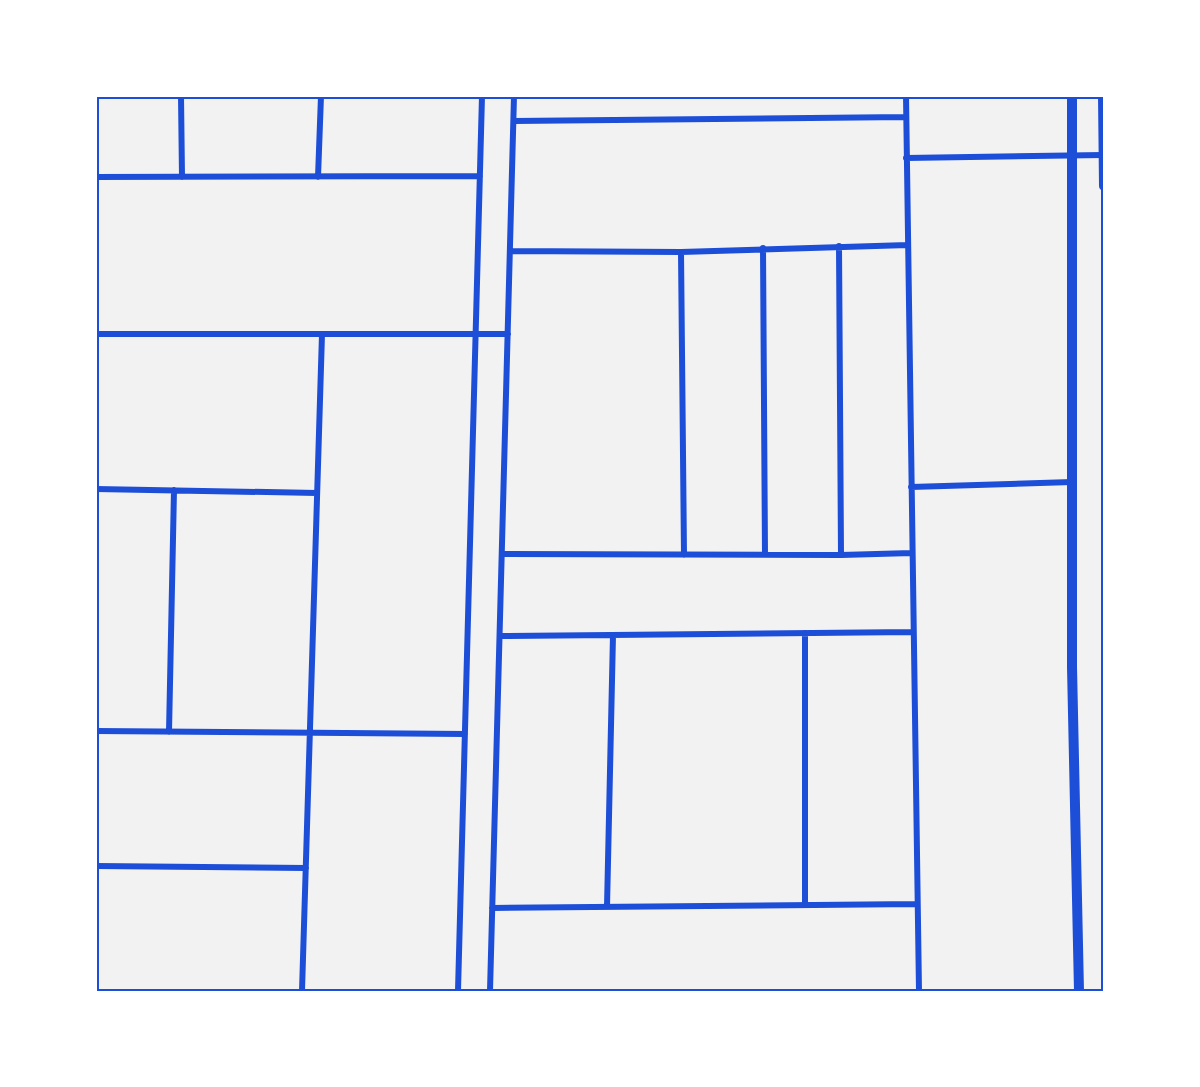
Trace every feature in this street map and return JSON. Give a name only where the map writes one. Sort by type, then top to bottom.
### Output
[{"type":"street","points":[[181,96],[182,177]]},
{"type":"street","points":[[318,177],[321,96]]},
{"type":"street","points":[[458,991],[482,96]]},
{"type":"street","points":[[490,991],[514,96]]},
{"type":"street","points":[[906,96],[919,991]]},
{"type":"street","points":[[1072,96],[1072,679],[1079,991]]},
{"type":"street","points":[[1103,96],[1104,186]]},
{"type":"street","points":[[513,121],[906,117]]},
{"type":"street","points":[[906,158],[1104,155]]},
{"type":"street","points":[[96,177],[480,176]]},
{"type":"street","points":[[510,251],[681,252],[908,245]]},
{"type":"street","points":[[839,246],[841,555]]},
{"type":"street","points":[[763,248],[765,555]]},
{"type":"street","points":[[681,252],[684,555]]},
{"type":"street","points":[[96,334],[508,334]]},
{"type":"street","points":[[302,991],[322,334]]},
{"type":"street","points":[[911,487],[1072,482]]},
{"type":"street","points":[[96,489],[317,493]]},
{"type":"street","points":[[169,732],[174,490]]},
{"type":"street","points":[[502,554],[841,555],[912,553]]},
{"type":"street","points":[[500,636],[913,632]]},
{"type":"street","points":[[805,633],[805,905]]},
{"type":"street","points":[[607,907],[613,635]]},
{"type":"street","points":[[96,731],[465,734]]},
{"type":"street","points":[[96,866],[306,868]]},
{"type":"street","points":[[492,908],[917,904]]}]
